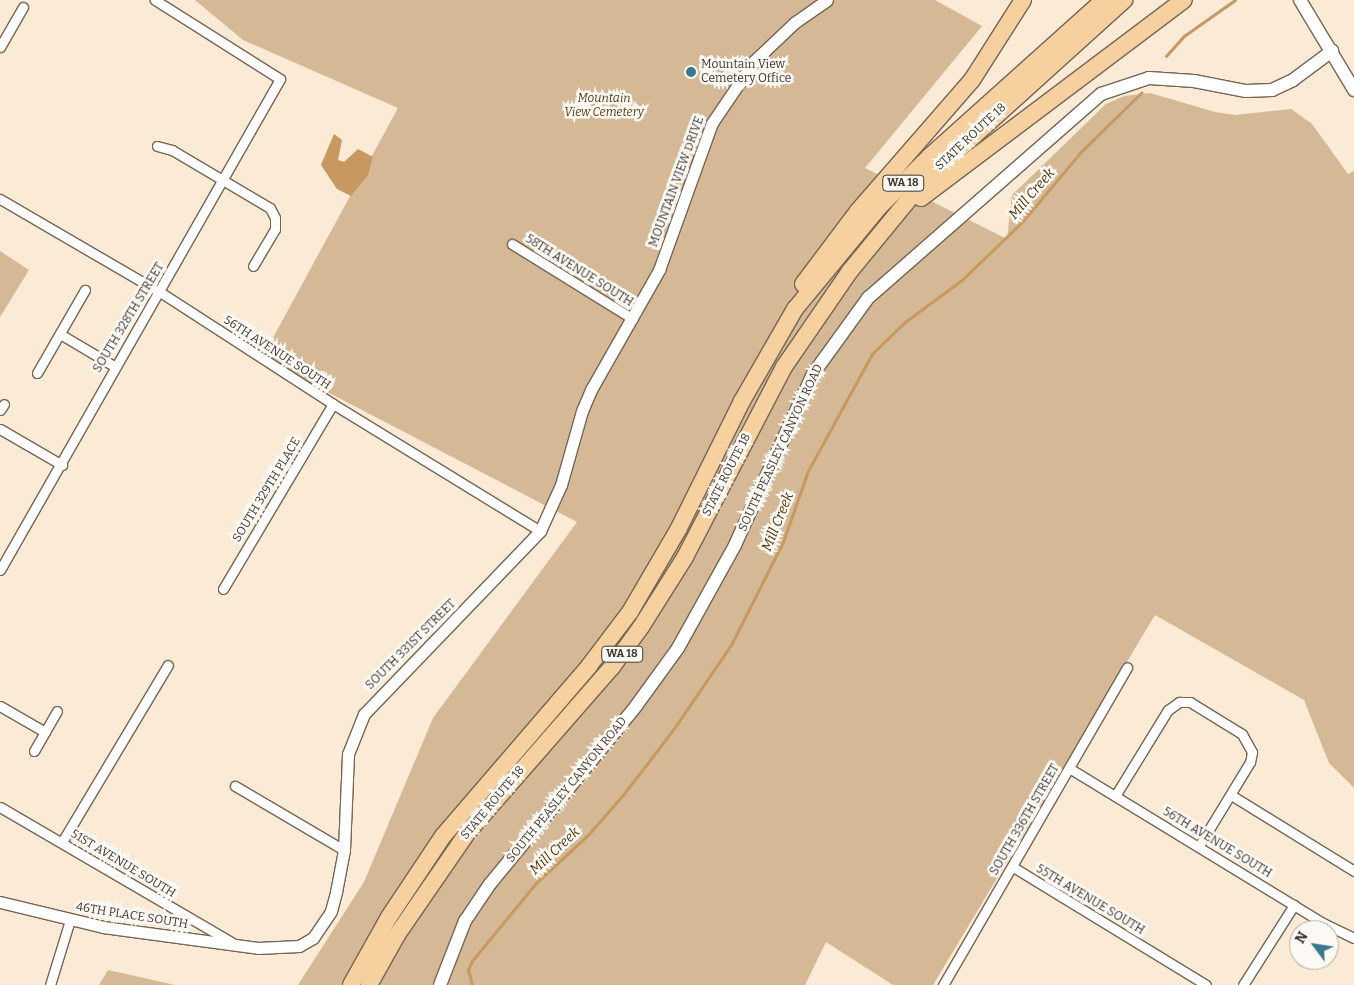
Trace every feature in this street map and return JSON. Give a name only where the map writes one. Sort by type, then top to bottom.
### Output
[{"type":"highway","points":[[742,401],[750,374],[769,337],[818,262],[972,80],[1022,0]]},
{"type":"highway","name":"STATE ROUTE 18","points":[[351,985],[389,917],[443,836],[589,666],[630,612],[679,528],[742,401],[795,309],[880,206],[942,144],[1104,0]]},
{"type":"highway","name":"STATE ROUTE 18","points":[[370,985],[407,919],[467,833],[600,681],[641,627],[685,558],[784,366],[812,322],[878,236],[924,181],[1124,0]]},
{"type":"highway","points":[[878,236],[979,151],[1184,0]]},
{"type":"main road","points":[[1300,0],[1354,90]]},
{"type":"main road","name":"SOUTH PEASLEY CANYON ROAD","points":[[440,985],[466,921],[490,884],[636,706],[678,648],[735,545],[813,374],[868,298],[1101,94],[1149,78],[1194,81],[1246,91],[1272,90],[1293,80],[1332,51]]},
{"type":"street","name":"SOUTH 328TH STREET","points":[[0,570],[62,465],[114,366],[160,292],[280,78],[155,0]]},
{"type":"street","name":"MOUNTAIN VIEW DRIVE","points":[[632,321],[660,270],[712,123],[726,99],[754,60],[777,37],[827,0]]},
{"type":"street","points":[[0,47],[24,7]]},
{"type":"street","points":[[156,146],[172,150],[270,208],[275,218],[275,229],[253,266]]},
{"type":"street","name":"56TH AVENUE SOUTH","points":[[0,199],[160,292],[333,404],[540,531]]},
{"type":"street","name":"58TH AVENUE SOUTH","points":[[512,244],[632,321]]},
{"type":"street","points":[[37,373],[85,290]]},
{"type":"street","name":"SOUTH 331ST STREET","points":[[232,944],[284,948],[299,946],[313,938],[331,911],[344,850],[348,754],[364,714],[540,531],[561,485],[582,411],[606,362],[632,321]]},
{"type":"street","points":[[60,334],[114,366]]},
{"type":"street","name":"SOUTH 329TH PLACE","points":[[224,589],[333,404]]},
{"type":"street","points":[[0,429],[62,465]]},
{"type":"street","points":[[62,842],[168,665]]},
{"type":"street","name":"SOUTH 336TH STREET","points":[[943,985],[1127,667]]},
{"type":"street","points":[[1115,796],[1165,714],[1179,702],[1190,702],[1242,734],[1251,746],[1250,762],[1199,846]]},
{"type":"street","points":[[0,706],[45,732]]},
{"type":"street","points":[[34,751],[57,711]]},
{"type":"street","name":"56TH AVENUE SOUTH","points":[[1069,768],[1294,905],[1354,938]]},
{"type":"street","points":[[235,786],[344,850]]},
{"type":"street","points":[[1231,795],[1354,871]]},
{"type":"street","name":"51ST AVENUE SOUTH","points":[[0,808],[62,842],[232,944]]},
{"type":"street","name":"55TH AVENUE SOUTH","points":[[1013,867],[1206,985]]},
{"type":"street","name":"46TH PLACE SOUTH","points":[[0,902],[70,920],[232,944]]},
{"type":"street","points":[[1243,985],[1294,905]]},
{"type":"street","points":[[50,985],[70,920]]},
{"type":"green space","name":"Mountain View Cemetery","points":[[195,0],[935,0],[982,26],[865,168],[1007,239],[1012,195],[1106,104],[1124,96],[1150,93],[1215,112],[1235,115],[1291,109],[1312,124],[1348,174],[1354,171],[1354,788],[1329,763],[1304,700],[1155,615],[933,985],[893,985],[826,942],[805,985],[298,985],[364,882],[433,718],[577,522],[262,358],[398,108],[243,40]]},
{"type":"green space","points":[[0,251],[29,270],[0,317]]},
{"type":"green space","points":[[108,970],[175,985],[99,985]]},
{"type":"shaded area","points":[[334,134],[342,140],[338,160],[344,162],[358,149],[373,157],[368,175],[351,196],[337,189],[321,165]]},
{"type":"waterway","name":"Mill Creek","points":[[1166,56],[1184,36],[1235,0]]},
{"type":"waterway","name":"Mill Creek","points":[[472,985],[468,970],[472,961],[536,883],[587,836],[623,795],[673,730],[731,645],[783,542],[808,471],[872,354],[905,322],[962,280],[1023,221],[1080,153],[1141,93]]},
{"type":"place","name":"Mountain View Cemetery Office","points":[[691,72]]}]
